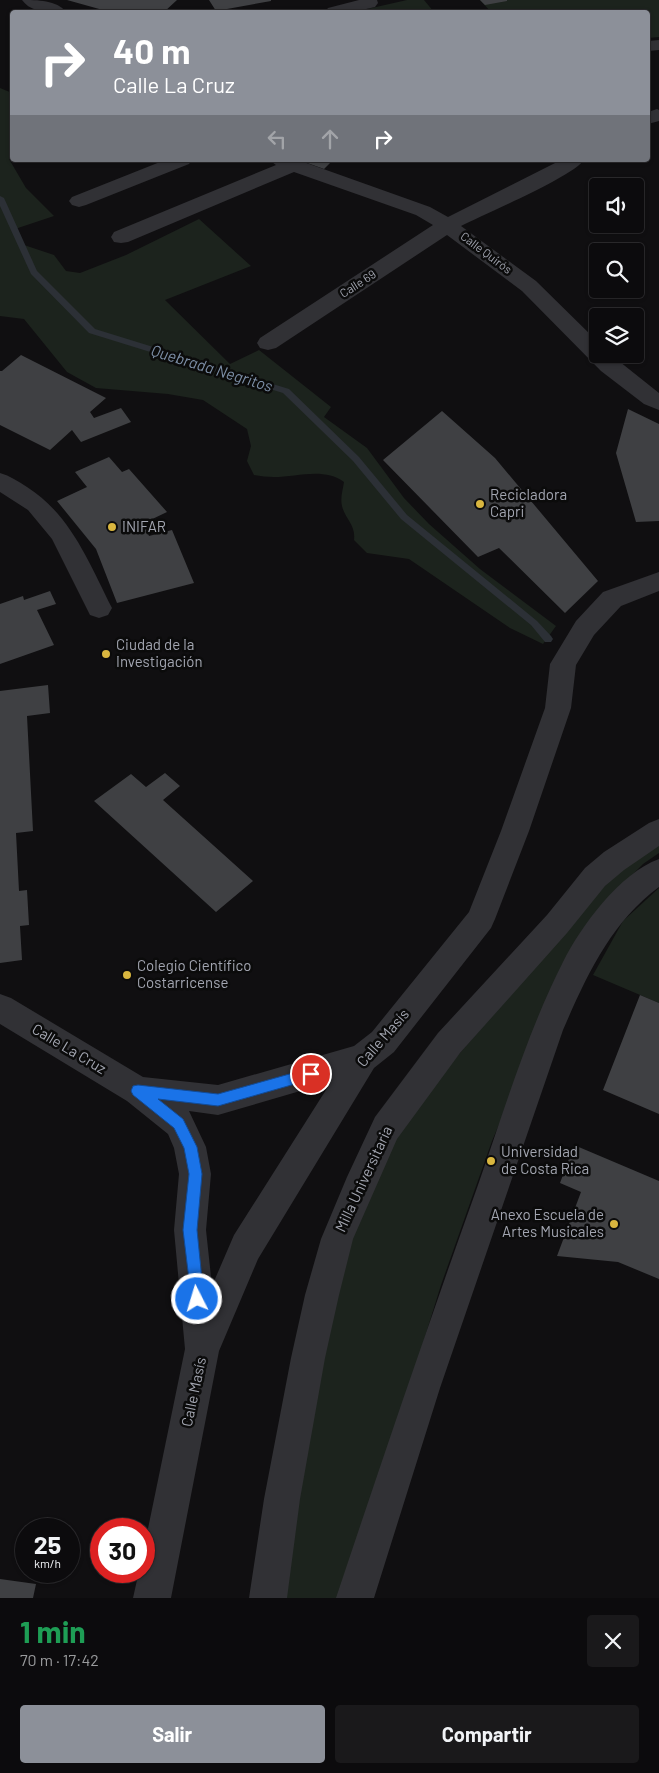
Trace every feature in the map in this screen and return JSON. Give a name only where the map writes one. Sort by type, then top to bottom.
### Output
[{"type":"street","points":[[31,0],[53,10]]},
{"type":"street","points":[[342,10],[369,3],[368,0]]},
{"type":"street","points":[[79,201],[177,162]]},
{"type":"street","points":[[121,237],[286,162]]},
{"type":"street","name":"Calle Quirós","points":[[286,162],[423,211],[447,224],[529,286],[609,366],[652,399],[659,402]]},
{"type":"street","name":"Calle 69","points":[[268,343],[447,224],[571,162]]},
{"type":"street","points":[[0,482],[36,504],[62,534],[99,608]]},
{"type":"street","name":"Calle Masís","points":[[152,1598],[202,1352],[246,1247],[363,1058],[383,1042],[481,918],[516,831],[558,708],[563,664],[585,628],[612,599],[659,581]]},
{"type":"street","name":"Milla Universitaria","points":[[268,1598],[282,1499],[308,1358],[322,1295],[337,1239],[386,1128],[449,1043],[557,924],[595,878],[614,861],[659,831]]},
{"type":"street","points":[[355,1598],[423,1388],[548,1030],[574,970],[602,926],[633,890],[659,871]]},
{"type":"street","name":"Calle La Cruz","points":[[0,1008],[138,1091],[179,1124],[190,1147],[195,1174],[190,1230],[202,1352]]},
{"type":"street","name":"Calle La Cruz","points":[[138,1091],[218,1100],[363,1058]]},
{"type":"shaded area","points":[[407,0],[424,0],[432,10],[363,10]]},
{"type":"shaded area","points":[[480,0],[659,0],[659,37],[650,38],[650,10],[489,10]]},
{"type":"shaded area","points":[[0,88],[10,92],[10,162],[26,188],[54,216],[15,229],[21,244],[54,255],[66,271],[80,273],[126,255],[199,219],[251,266],[165,300],[230,364],[259,350],[331,407],[324,417],[367,448],[404,498],[429,524],[480,569],[556,626],[543,644],[510,628],[409,559],[367,553],[354,540],[352,526],[343,511],[341,500],[344,482],[336,477],[319,474],[274,477],[254,475],[247,461],[251,446],[247,429],[203,400],[168,394],[96,388],[67,372],[24,319],[0,316]]},
{"type":"shaded area","points":[[659,840],[659,853],[643,864],[631,876],[531,1049],[492,1141],[441,1285],[344,1598],[281,1598],[332,1289],[385,1151],[441,1075],[596,895],[618,872]]},
{"type":"shaded area","points":[[659,888],[659,1003],[593,975],[623,921]]},
{"type":"building","points":[[67,0],[177,0],[166,10],[103,10]]},
{"type":"building","points":[[209,0],[271,0],[222,10],[215,10]]},
{"type":"building","points":[[480,0],[507,0],[507,1],[485,5]]},
{"type":"building","points":[[305,162],[331,162],[324,169]]},
{"type":"building","points":[[21,355],[106,398],[90,412],[94,418],[121,408],[131,422],[81,442],[72,430],[50,450],[0,425],[0,371]]},
{"type":"building","points":[[628,409],[659,424],[659,521],[636,522],[616,453]]},
{"type":"building","name":"Recicladora Capri","points":[[442,411],[495,458],[598,581],[565,613],[499,548],[478,557],[383,460]]},
{"type":"building","name":"INIFAR","points":[[109,457],[122,472],[129,469],[167,512],[144,523],[149,536],[172,530],[194,583],[117,603],[96,549],[57,501],[87,487],[75,472]]},
{"type":"building","points":[[50,591],[56,604],[37,610],[54,645],[0,664],[0,604],[23,596],[24,600]]},
{"type":"building","points":[[48,685],[50,713],[27,716],[33,831],[16,833],[19,891],[27,890],[29,925],[20,926],[22,960],[0,963],[0,691]]},
{"type":"building","points":[[165,773],[180,786],[163,800],[253,881],[216,912],[94,801],[131,774],[146,787]]},
{"type":"building","points":[[640,995],[659,1003],[659,1114],[603,1090]]},
{"type":"building","name":"Anexo Escuela de Artes Musicales","points":[[574,1145],[659,1181],[659,1279],[618,1262],[557,1256],[581,1192],[560,1183]]},
{"type":"building","points":[[0,1579],[15,1581],[15,1583],[36,1584],[33,1598],[0,1598]]},
{"type":"waterway","name":"Quebrada Negritos","points":[[0,198],[34,272],[92,331],[286,391],[356,459],[404,517],[534,623],[548,639]]},
{"type":"place","name":"Recicladora Capri","points":[[480,504]]},
{"type":"place","name":"INIFAR","points":[[112,527]]},
{"type":"place","name":"Ciudad de la Investigación","points":[[106,654]]},
{"type":"place","name":"Colegio Científico Costarricense","points":[[127,975]]},
{"type":"place","name":"Universidad de Costa Rica","points":[[491,1161]]},
{"type":"place","name":"Anexo Escuela de Artes Musicales","points":[[614,1224]]},
{"type":"route","points":[[197,1299],[190,1230],[195,1174],[190,1147],[179,1124],[138,1091],[218,1100],[311,1074]]}]
